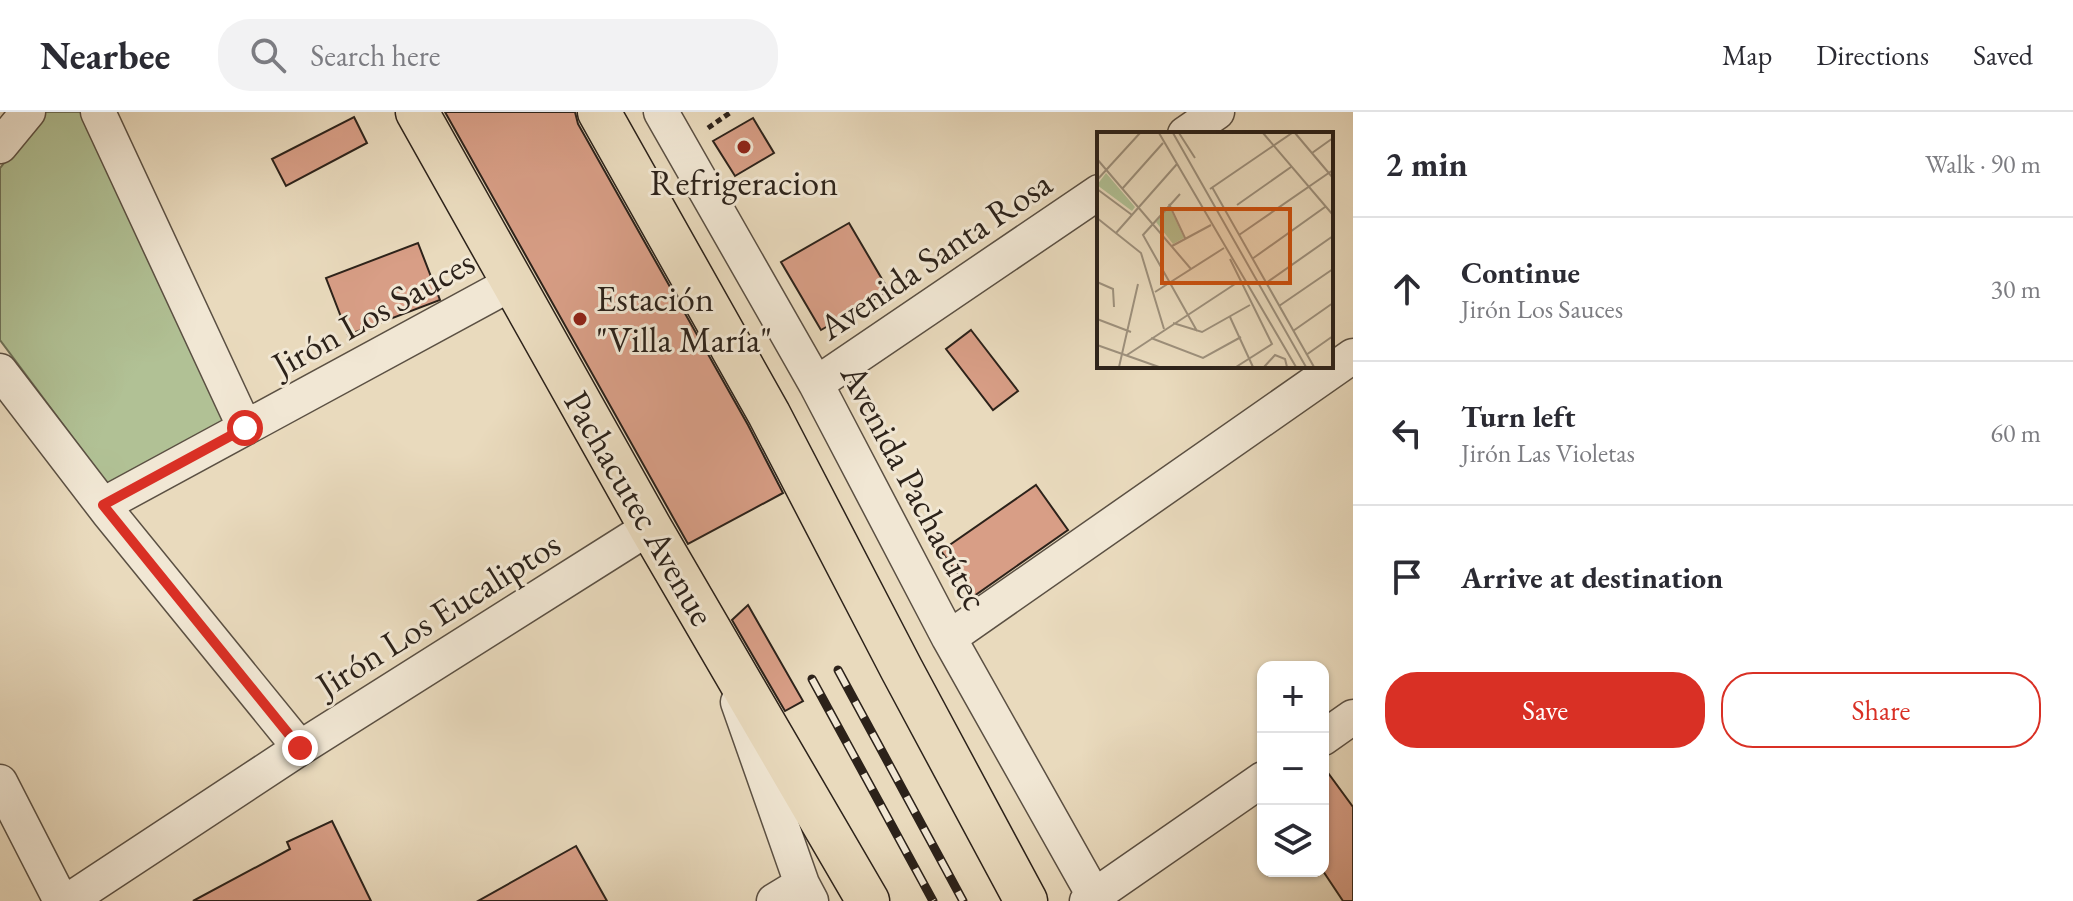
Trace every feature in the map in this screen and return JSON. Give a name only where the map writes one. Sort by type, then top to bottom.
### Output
[{"type":"main road","name":"Pachacutec Avenue","points":[[417,112],[650,527],[868,901]]},
{"type":"main road","points":[[599,112],[769,414],[1026,901]]},
{"type":"street","points":[[0,146],[28,112]]},
{"type":"street","points":[[98,112],[245,428]]},
{"type":"street","name":"Avenida Pachacútec","points":[[661,112],[816,384],[949,638],[1093,899]]},
{"type":"street","points":[[1188,132],[1217,112]]},
{"type":"street","name":"Avenida Santa Rosa","points":[[816,384],[1097,193]]},
{"type":"street","name":"Jirón Los Sauces","points":[[103,505],[512,283]]},
{"type":"street","points":[[949,638],[1353,356]]},
{"type":"street","points":[[0,371],[103,505],[300,748]]},
{"type":"street","name":"Jirón Los Eucaliptos","points":[[68,901],[300,748],[650,527]]},
{"type":"street","points":[[717,642],[796,895]]},
{"type":"street","points":[[1329,734],[1353,717]]},
{"type":"street","points":[[0,782],[61,901]]},
{"type":"street","points":[[1093,899],[1257,783]]},
{"type":"green space","points":[[45,112],[84,112],[226,424],[109,486],[0,340],[0,168]]},
{"type":"building","points":[[445,112],[575,112],[578,124],[748,425],[783,493],[688,544]]},
{"type":"building","points":[[354,117],[367,143],[286,186],[272,159]]},
{"type":"building","name":"Refrigeracion","points":[[753,118],[774,153],[735,176],[713,141]]},
{"type":"building","points":[[849,223],[889,291],[821,330],[781,262]]},
{"type":"building","points":[[418,243],[440,300],[348,335],[326,278]]},
{"type":"building","points":[[971,330],[1018,391],[993,410],[946,349]]},
{"type":"building","points":[[1036,485],[1068,530],[974,596],[941,551]]},
{"type":"building","points":[[748,605],[803,701],[785,711],[732,620]]},
{"type":"building","points":[[1329,774],[1353,807],[1353,901],[1343,901],[1327,877]]},
{"type":"building","points":[[332,821],[371,901],[193,901],[290,849],[287,842]]},
{"type":"building","points":[[576,846],[607,901],[478,901]]},
{"type":"railway","points":[[838,670],[963,901]]},
{"type":"railway","points":[[812,679],[933,901]]},
{"type":"place","name":"Refrigeracion","points":[[744,147]]},
{"type":"place","name":"Estación \"Villa María\"","points":[[580,319]]},
{"type":"route","points":[[245,428],[103,505],[300,748]]}]
